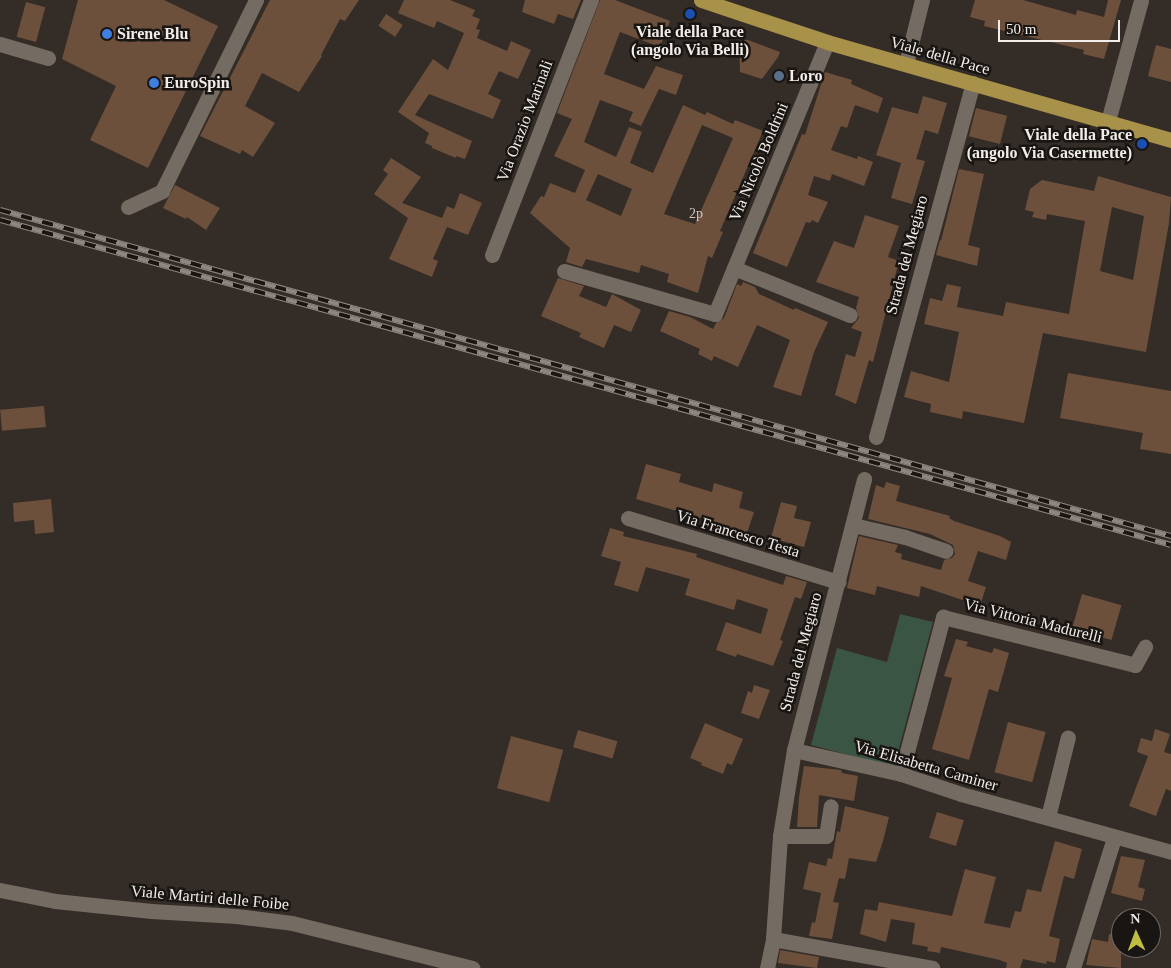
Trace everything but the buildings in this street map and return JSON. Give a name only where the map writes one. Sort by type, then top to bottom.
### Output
[{"type":"main road","name":"Viale della Pace","points":[[701,0],[827,42],[1171,140]]},
{"type":"street","points":[[128,207],[162,191],[256,0]]},
{"type":"street","name":"Via Orazio Marinali","points":[[492,255],[591,0]]},
{"type":"street","points":[[906,64],[922,0]]},
{"type":"street","points":[[1108,121],[1140,0]]},
{"type":"street","name":"Via Nicolò Boldrini","points":[[564,271],[715,314],[827,42]]},
{"type":"street","points":[[0,44],[48,58]]},
{"type":"street","name":"Strada del Megiaro","points":[[876,437],[973,83]]},
{"type":"street","points":[[734,268],[850,315]]},
{"type":"street","name":"Strada del Megiaro","points":[[767,968],[772,939],[780,836],[794,750],[864,479]]},
{"type":"street","name":"Via Francesco Testa","points":[[628,518],[838,582]]},
{"type":"street","points":[[853,525],[904,536],[946,551]]},
{"type":"street","name":"Via Vittoria Madurelli","points":[[901,774],[943,617],[1135,665],[1144,647]]},
{"type":"street","points":[[1048,817],[1068,737]]},
{"type":"street","name":"Via Elisabetta Caminer","points":[[794,750],[901,774],[961,794],[1048,817],[1114,838],[1171,852]]},
{"type":"street","points":[[780,836],[826,836],[831,806]]},
{"type":"street","points":[[1074,968],[1114,838]]},
{"type":"street","name":"Viale Martiri delle Foibe","points":[[0,890],[56,901],[236,916],[292,923],[472,968]]},
{"type":"street","points":[[772,939],[932,968]]},
{"type":"green space","points":[[900,614],[933,622],[894,767],[811,745],[837,648],[887,662]]},
{"type":"railway","points":[[0,210],[1171,536]]},
{"type":"railway","points":[[0,220],[1171,545]]},
{"type":"place","name":"Viale della Pace (angolo Via Belli)","points":[[690,14]]},
{"type":"place","name":"Sirene Blu","points":[[107,34]]},
{"type":"place","name":"Loro","points":[[779,76]]},
{"type":"place","name":"EuroSpin","points":[[154,83]]},
{"type":"place","name":"Viale della Pace (angolo Via Casermette)","points":[[1142,144]]}]
